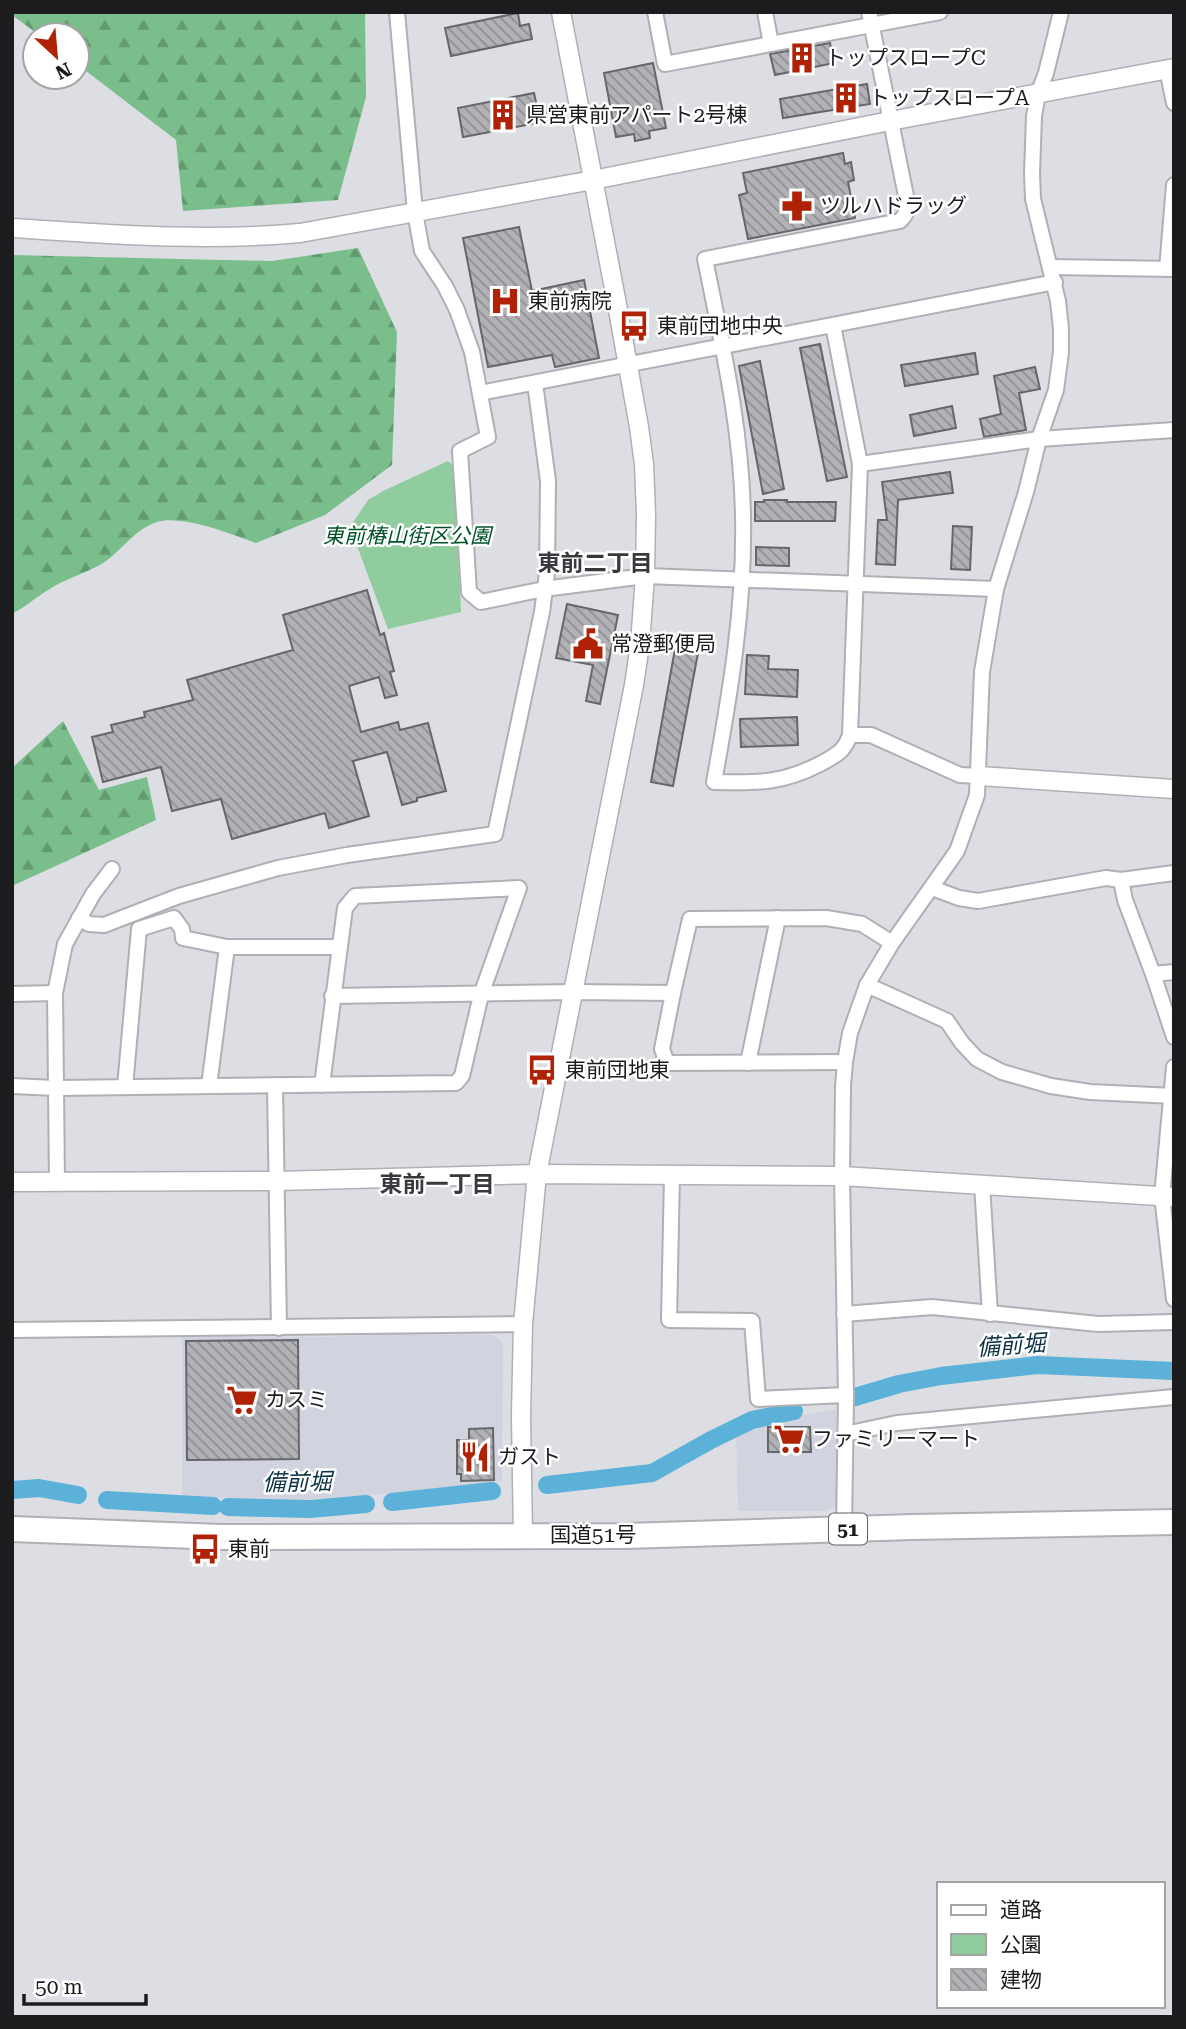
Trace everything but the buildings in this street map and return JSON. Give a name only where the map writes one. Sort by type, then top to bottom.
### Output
[{"type":"highway","name":"国道51号","points":[[12,1529],[221,1537],[625,1536],[1174,1522]]},
{"type":"street","points":[[397,12],[415,212],[422,251],[457,310],[472,352],[488,437],[460,451],[469,592],[481,602],[544,589],[645,576],[996,589]]},
{"type":"street","points":[[523,1535],[523,1324],[537,1174],[634,685],[645,576],[644,464],[639,427],[561,12]]},
{"type":"street","points":[[655,12],[665,64],[771,44],[871,19],[940,12]]},
{"type":"street","points":[[765,12],[771,44]]},
{"type":"street","points":[[844,1530],[846,1395],[842,1086],[845,1062],[850,1033],[867,985],[892,943],[957,850],[978,795],[982,672],[996,589],[1026,492],[1039,439],[1056,390],[1061,352],[1061,329],[1053,274],[1032,186],[1034,117],[1061,12]]},
{"type":"street","points":[[833,325],[860,464],[850,735],[846,748],[799,775],[752,783],[714,782],[737,646],[743,517],[738,452],[723,347],[705,259],[900,221],[905,215],[908,206],[871,19]]},
{"type":"street","points":[[12,228],[175,237],[254,237],[300,233],[593,180],[1170,69],[1174,103]]},
{"type":"street","points":[[480,393],[833,325],[1053,274],[1170,269],[1174,185]]},
{"type":"street","points":[[79,918],[89,923],[104,925],[179,896],[278,868],[347,855],[495,834],[542,612],[547,573],[548,481],[535,383]]},
{"type":"street","points":[[860,464],[1039,439],[1174,430]]},
{"type":"street","points":[[850,735],[871,735],[960,775],[1174,789]]},
{"type":"street","points":[[57,1182],[55,993],[65,944],[93,894],[112,869]]},
{"type":"street","points":[[932,888],[978,901],[1106,878],[1121,880],[1174,873]]},
{"type":"street","points":[[1121,880],[1125,900],[1174,1037]]},
{"type":"street","points":[[12,1086],[56,1088],[322,1085],[456,1083],[462,1076],[481,995],[519,888],[355,896],[345,908],[322,1085]]},
{"type":"street","points":[[125,1087],[139,929],[174,918],[182,929],[183,938],[227,947],[339,947]]},
{"type":"street","points":[[748,1063],[778,918]]},
{"type":"street","points":[[845,1062],[667,1063],[662,1049],[690,919],[826,918],[862,924],[892,943]]},
{"type":"street","points":[[209,1086],[227,947]]},
{"type":"street","points":[[1153,974],[1174,972]]},
{"type":"street","points":[[867,985],[947,1021],[977,1059],[1002,1072],[1051,1086],[1090,1092],[1173,1096]]},
{"type":"street","points":[[12,994],[55,993]]},
{"type":"street","points":[[332,996],[673,993]]},
{"type":"street","points":[[1174,1067],[1168,1197],[1174,1298]]},
{"type":"street","points":[[275,1085],[279,1328]]},
{"type":"street","points":[[12,1182],[277,1181],[537,1174],[842,1176],[1168,1197]]},
{"type":"street","points":[[672,1175],[669,1320],[752,1321],[758,1399],[846,1395]]},
{"type":"street","points":[[982,1184],[990,1314]]},
{"type":"street","points":[[844,1314],[932,1307],[1098,1324],[1174,1322]]},
{"type":"street","points":[[12,1331],[523,1324]]},
{"type":"street","points":[[845,1434],[897,1423],[1174,1397]]},
{"type":"shaded area","points":[[493,1335],[503,1343],[502,1481],[468,1488],[296,1500],[182,1497],[182,1336],[324,1337]]},
{"type":"shaded area","points":[[836,1409],[837,1505],[827,1511],[738,1511],[736,1433],[771,1421]]},
{"type":"green space","points":[[12,12],[365,12],[366,97],[338,200],[183,211],[176,140],[91,75],[91,21],[21,22]]},
{"type":"green space","points":[[358,248],[397,332],[392,465],[325,515],[256,543],[193,523],[167,520],[149,525],[106,561],[55,586],[12,614],[12,255],[272,261]]},
{"type":"green space","name":"東前椿山街区公園","points":[[448,461],[455,467],[461,612],[388,629],[350,527],[368,500]]},
{"type":"green space","points":[[63,721],[99,790],[147,777],[156,820],[12,886],[12,768]]},
{"type":"waterway","name":"備前堀","points":[[855,1397],[899,1384],[941,1376],[1038,1365],[1174,1371]]},
{"type":"waterway","name":"備前堀","points":[[547,1485],[652,1473],[752,1420],[794,1411]]},
{"type":"waterway","name":"備前堀","points":[[12,1490],[39,1488],[78,1495]]},
{"type":"waterway","name":"備前堀","points":[[392,1502],[492,1491]]},
{"type":"waterway","name":"備前堀","points":[[107,1500],[213,1506]]},
{"type":"waterway","name":"備前堀","points":[[228,1507],[310,1509],[366,1504]]},
{"type":"place","name":"トップスロープC","points":[[802,58]]},
{"type":"place","name":"トップスロープA","points":[[846,98]]},
{"type":"place","name":"県営東前アパート2号棟","points":[[503,115]]},
{"type":"place","name":"ツルハドラッグ","points":[[797,206]]},
{"type":"place","name":"東前病院","points":[[505,301]]},
{"type":"place","name":"東前団地中央","points":[[634,326]]},
{"type":"place","name":"常澄郵便局","points":[[588,644]]},
{"type":"place","name":"東前団地東","points":[[542,1070]]},
{"type":"place","name":"カスミ","points":[[242,1400]]},
{"type":"place","name":"ファミリーマート","points":[[789,1439]]},
{"type":"place","name":"ガスト","points":[[475,1457]]},
{"type":"place","name":"東前","points":[[205,1549]]},
{"type":"district","name":"東前二丁目","points":[[595,563]]},
{"type":"district","name":"東前一丁目","points":[[437,1184]]}]
